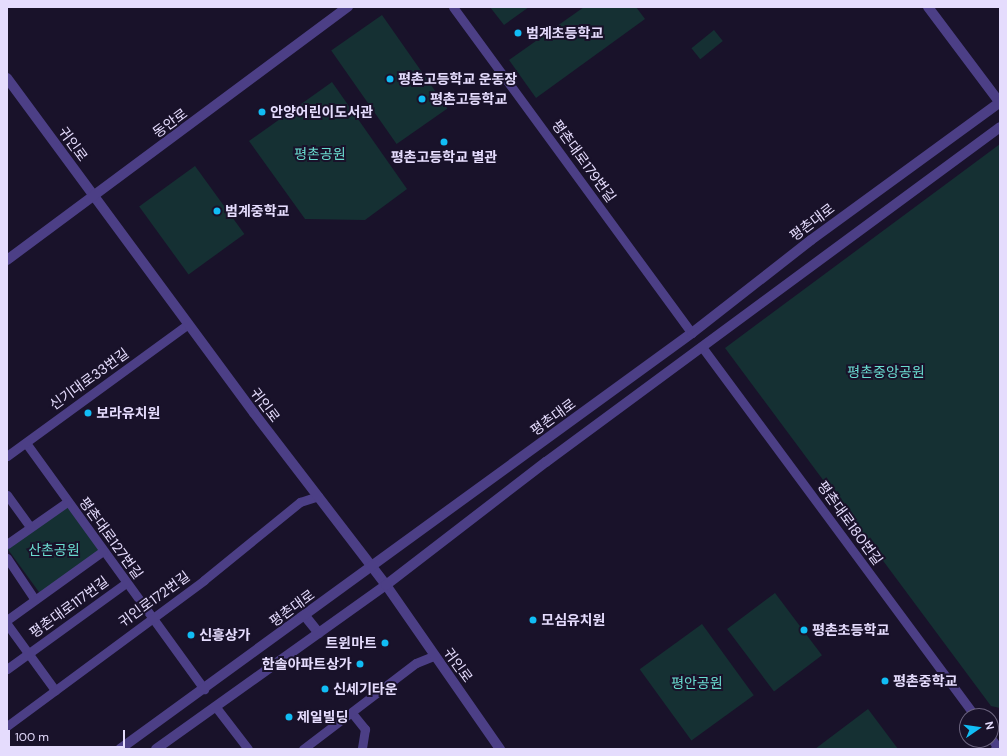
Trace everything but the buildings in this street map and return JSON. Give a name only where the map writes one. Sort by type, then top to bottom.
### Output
[{"type":"street","name":"동안로","points":[[7,260],[93,194],[348,7]]},
{"type":"street","name":"평촌대로179번길","points":[[453,7],[692,333]]},
{"type":"street","points":[[928,7],[1000,103]]},
{"type":"street","name":"귀인로","points":[[7,78],[188,324],[386,585],[433,656],[500,749]]},
{"type":"street","name":"평촌대로","points":[[120,749],[305,616],[692,333],[811,240],[1000,103]]},
{"type":"street","points":[[156,749],[386,585],[702,346],[1000,127]]},
{"type":"street","name":"신기대로33번길","points":[[7,456],[188,324]]},
{"type":"street","name":"평촌대로180번길","points":[[702,346],[969,708]]},
{"type":"street","points":[[26,443],[67,502]]},
{"type":"street","points":[[7,496],[30,527]]},
{"type":"street","name":"귀인로172번길","points":[[7,726],[152,618],[300,502],[318,496]]},
{"type":"street","name":"평촌대로127번길","points":[[7,544],[67,502],[204,689]]},
{"type":"street","name":"평촌대로117번길","points":[[7,620],[103,551]]},
{"type":"street","points":[[7,558],[35,600]]},
{"type":"street","name":"평촌대로117번길","points":[[28,654],[126,583]]},
{"type":"street","points":[[305,616],[319,633]]},
{"type":"street","name":"평촌대로117번길","points":[[7,624],[55,690]]},
{"type":"street","points":[[7,669],[28,654]]},
{"type":"street","points":[[303,749],[416,663],[433,656]]},
{"type":"street","points":[[215,706],[248,749]]},
{"type":"street","points":[[352,712],[365,729],[362,749]]},
{"type":"green space","points":[[490,7],[529,7],[504,25]]},
{"type":"green space","points":[[584,7],[636,7],[645,19],[536,98],[509,60]]},
{"type":"green space","name":"평촌고등학교 운동장","points":[[382,15],[447,108],[397,144],[331,51]]},
{"type":"green space","points":[[714,30],[723,41],[700,59],[691,48]]},
{"type":"green space","name":"평촌공원","points":[[332,82],[407,189],[365,220],[305,219],[249,141]]},
{"type":"green space","name":"평촌중앙공원","points":[[1000,144],[1000,708],[991,706],[725,348]]},
{"type":"green space","points":[[195,166],[244,234],[189,275],[139,207]]},
{"type":"green space","name":"산촌공원","points":[[66,505],[99,550],[40,593],[7,548]]},
{"type":"green space","points":[[775,593],[822,655],[774,691],[727,629]]},
{"type":"green space","name":"평안공원","points":[[702,624],[754,695],[691,740],[640,669]]},
{"type":"green space","points":[[868,709],[898,749],[815,749]]},
{"type":"place","name":"범계초등학교","points":[[518,33]]},
{"type":"place","name":"평촌고등학교 운동장","points":[[390,79]]},
{"type":"place","name":"평촌고등학교","points":[[422,99]]},
{"type":"place","name":"안양어린이도서관","points":[[262,112]]},
{"type":"place","name":"평촌고등학교 별관","points":[[444,142]]},
{"type":"place","name":"범계중학교","points":[[217,211]]},
{"type":"place","name":"보라유치원","points":[[88,413]]},
{"type":"place","name":"모심유치원","points":[[533,620]]},
{"type":"place","name":"평촌초등학교","points":[[804,630]]},
{"type":"place","name":"신흥상가","points":[[191,635]]},
{"type":"place","name":"트윈마트","points":[[385,643]]},
{"type":"place","name":"한솔아파트상가","points":[[360,664]]},
{"type":"place","name":"평촌중학교","points":[[885,681]]},
{"type":"place","name":"신세기타운","points":[[325,689]]},
{"type":"place","name":"제일빌딩","points":[[289,717]]}]
